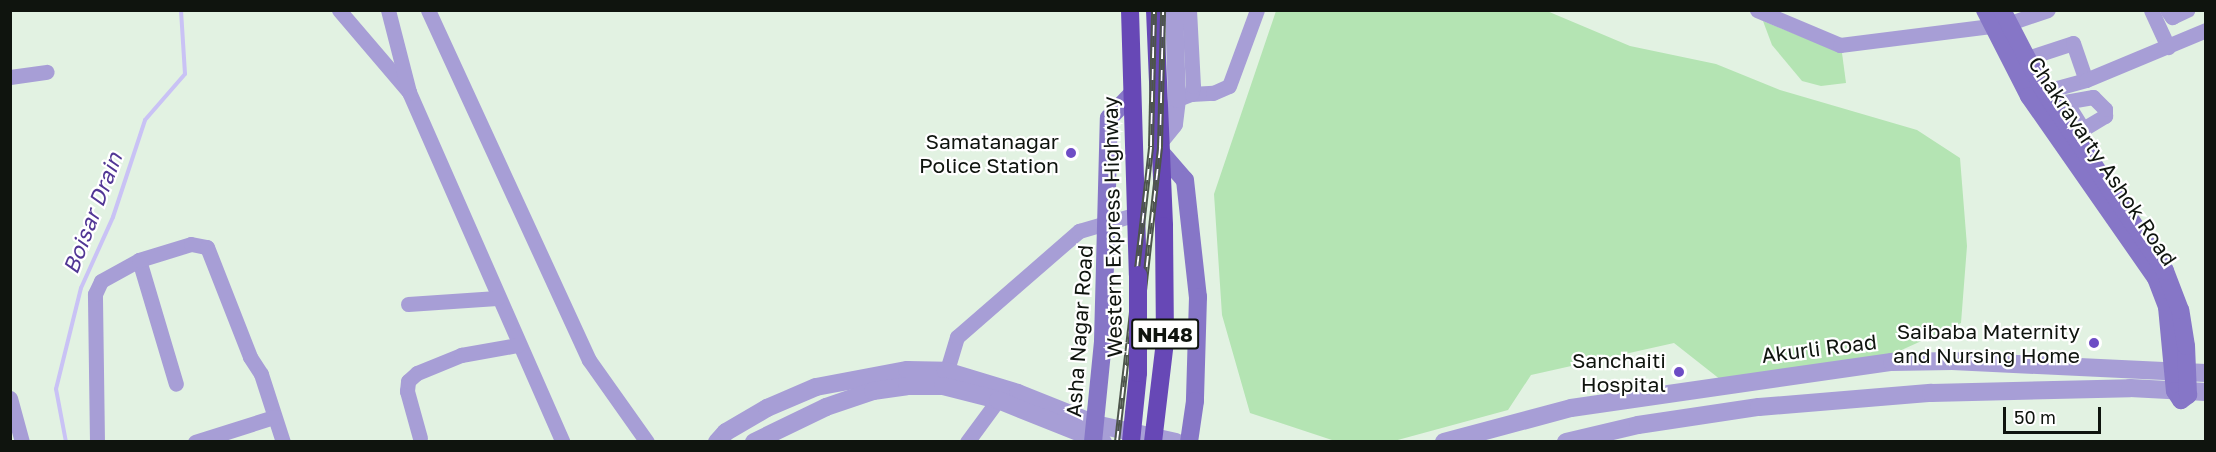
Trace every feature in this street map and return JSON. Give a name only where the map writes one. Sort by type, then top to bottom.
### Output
[{"type":"highway","name":"Western Express Highway","points":[[1130,10],[1138,275],[1138,373],[1131,441]]},
{"type":"highway","name":"NH48","points":[[1153,441],[1165,342],[1162,147],[1176,99],[1155,10]]},
{"type":"main road","name":"Chakravarty Ashok Road","points":[[1996,18],[2027,58],[2036,93],[2078,132],[2148,257]]},
{"type":"main road","name":"Chakravarty Ashok Road","points":[[1996,18],[2036,93],[2148,257],[2165,271],[2180,310],[2180,372],[2189,391]]},
{"type":"main road","name":"Asha Nagar Road","points":[[1096,436],[1108,223],[1109,118],[1132,94]]},
{"type":"main road","points":[[1162,147],[1185,180],[1198,297],[1195,401],[1189,441]]},
{"type":"street","points":[[339,10],[409,92]]},
{"type":"street","points":[[388,10],[409,92],[497,298],[563,441]]},
{"type":"street","points":[[428,10],[589,360],[647,441]]},
{"type":"street","points":[[1174,10],[1176,99]]},
{"type":"street","points":[[1176,99],[1189,10]]},
{"type":"street","points":[[1176,99],[1213,93],[1229,86],[1257,10]]},
{"type":"street","points":[[1758,10],[1840,45],[2048,10]]},
{"type":"street","points":[[2151,10],[2168,48]]},
{"type":"street","points":[[2167,10],[2172,17],[2187,10]]},
{"type":"street","points":[[2036,93],[2083,86],[2205,30]]},
{"type":"street","points":[[2027,58],[2073,43],[2083,86],[2098,100],[2106,112],[2078,132],[2066,102],[2083,86]]},
{"type":"street","points":[[10,77],[47,72]]},
{"type":"street","points":[[945,379],[957,337],[1079,231],[1137,214]]},
{"type":"street","points":[[97,441],[95,294],[101,281],[139,260],[191,244],[207,247],[250,357],[261,374],[283,441]]},
{"type":"street","points":[[139,260],[176,384]]},
{"type":"street","points":[[408,304],[497,298]]},
{"type":"street","points":[[420,438],[407,391],[408,381],[417,373],[461,355],[518,345]]},
{"type":"street","name":"Akurli Road","points":[[1444,441],[1571,408],[1892,362],[1952,361],[2205,373]]},
{"type":"street","points":[[717,441],[726,432],[767,408],[816,387],[907,370],[1018,393],[1096,436]]},
{"type":"street","points":[[754,441],[826,407],[873,391],[945,379],[1096,436],[1176,441]]},
{"type":"street","points":[[1566,441],[1638,425],[1759,407],[1931,393],[2189,391]]},
{"type":"street","points":[[10,399],[22,441]]},
{"type":"street","points":[[968,441],[998,400]]},
{"type":"street","points":[[195,441],[274,417]]},
{"type":"green space","points":[[1276,11],[1547,11],[1630,46],[1716,64],[1780,90],[1917,130],[1960,158],[1967,246],[1961,323],[1895,353],[1721,380],[1674,343],[1531,375],[1508,410],[1394,441],[1335,441],[1250,413],[1222,315],[1214,194]]},
{"type":"green space","points":[[1763,21],[1842,53],[1846,83],[1821,86],[1802,81],[1772,45]]},
{"type":"waterway","name":"Boisar Drain","points":[[66,442],[56,389],[81,288],[113,217],[145,120],[185,74],[181,10]]},
{"type":"railway","points":[[1117,442],[1151,146],[1154,10]]},
{"type":"railway","points":[[1127,442],[1160,147],[1163,10]]},
{"type":"place","name":"Samatanagar Police Station","points":[[1071,153]]},
{"type":"place","name":"Saibaba Maternity and Nursing Home","points":[[2094,343]]},
{"type":"place","name":"Sanchaiti Hospital","points":[[1679,372]]}]
